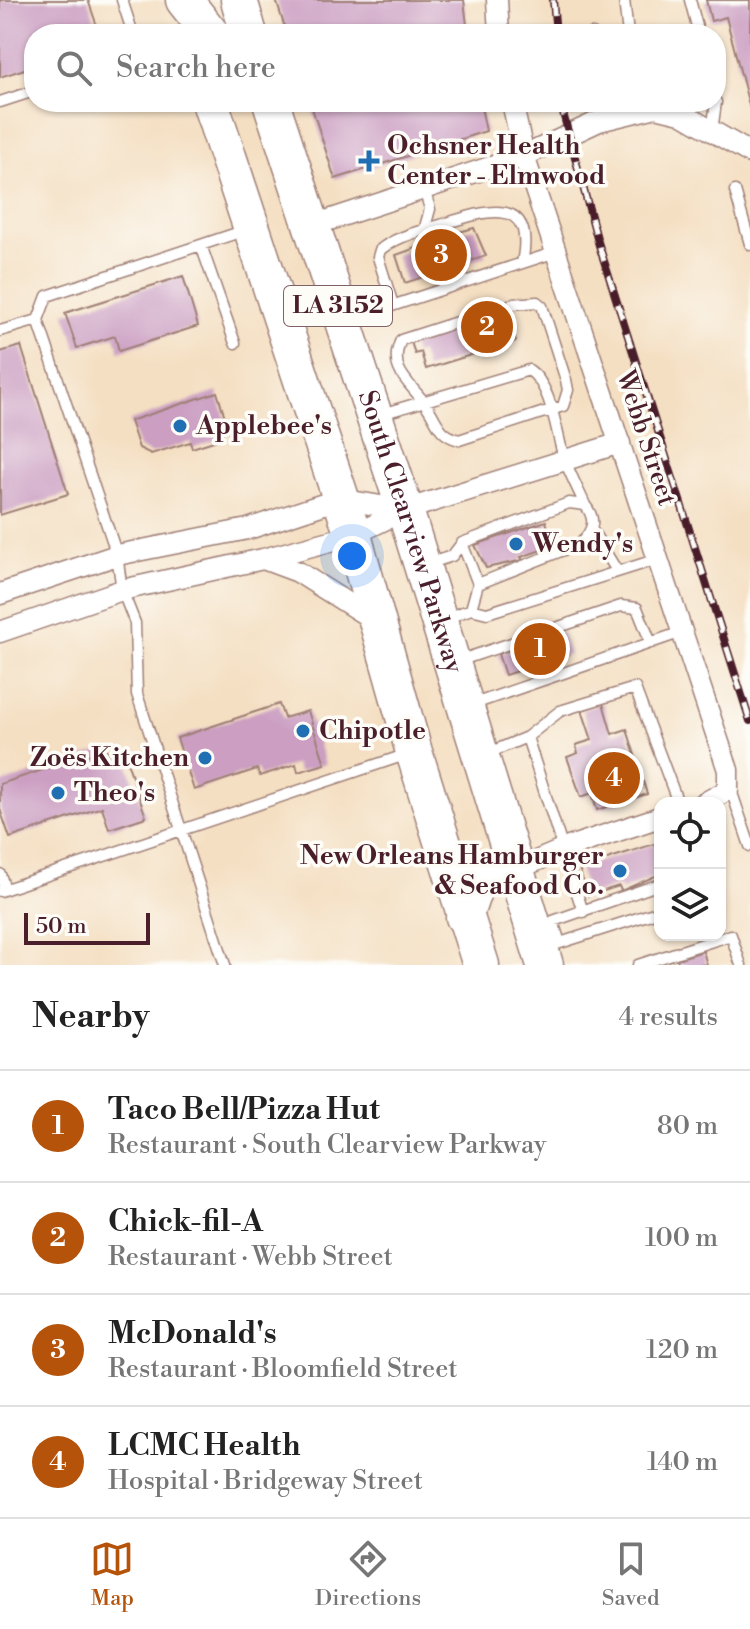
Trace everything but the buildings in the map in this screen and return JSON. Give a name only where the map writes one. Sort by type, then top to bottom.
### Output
[{"type":"highway","points":[[177,0],[185,24]]},
{"type":"highway","points":[[184,0],[203,24]]},
{"type":"highway","points":[[239,0],[246,24]]},
{"type":"highway","name":"LA 3152","points":[[213,112],[353,535],[414,752],[481,965]]},
{"type":"highway","points":[[235,112],[275,227],[289,233],[311,226]]},
{"type":"highway","name":"South Clearview Parkway","points":[[274,112],[422,566],[455,615],[452,663],[515,870],[548,952]]},
{"type":"highway","points":[[464,917],[480,877],[488,870],[515,870]]},
{"type":"street","points":[[497,0],[498,24]]},
{"type":"street","name":"Webb Street","points":[[514,112],[524,156],[682,632],[729,788]]},
{"type":"street","points":[[311,226],[524,156],[625,112]]},
{"type":"street","points":[[679,112],[750,153]]},
{"type":"street","points":[[0,632],[122,590],[263,559],[353,535],[405,510],[620,443]]},
{"type":"street","points":[[0,594],[117,555],[248,529],[339,499],[405,510]]},
{"type":"street","points":[[263,559],[298,572],[378,624]]},
{"type":"street","points":[[714,797],[729,788]]},
{"type":"street","points":[[515,870],[654,819]]},
{"type":"lane","points":[[122,0],[130,24]]},
{"type":"lane","points":[[624,0],[627,24]]},
{"type":"lane","points":[[690,0],[696,24]]},
{"type":"lane","points":[[0,102],[24,94]]},
{"type":"lane","points":[[712,131],[715,112]]},
{"type":"lane","points":[[424,189],[430,209],[424,231]]},
{"type":"lane","points":[[735,191],[750,244]]},
{"type":"lane","points":[[430,209],[449,223]]},
{"type":"lane","points":[[393,305],[378,257],[380,250],[394,241],[488,210],[508,212],[523,230],[522,263]]},
{"type":"lane","points":[[225,965],[183,827],[137,694],[135,623],[122,590],[117,555],[38,320],[47,296],[251,228]]},
{"type":"lane","points":[[201,245],[235,343]]},
{"type":"lane","points":[[343,322],[556,252]]},
{"type":"lane","points":[[537,302],[542,306],[568,390],[563,406],[549,410],[459,440],[446,436],[436,425],[424,401],[407,386],[396,366],[396,352],[401,340],[513,304],[537,302]]},
{"type":"lane","points":[[0,331],[38,320]]},
{"type":"lane","points":[[375,416],[529,370],[536,375],[565,461],[585,505],[593,514],[592,530],[617,571]]},
{"type":"lane","points":[[422,566],[452,556],[462,543],[569,503],[585,505]]},
{"type":"lane","points":[[455,615],[478,584],[581,543],[592,530]]},
{"type":"lane","points":[[462,543],[478,584]]},
{"type":"lane","points":[[455,615],[487,613],[658,559]]},
{"type":"lane","points":[[452,663],[621,606],[637,608],[651,643]]},
{"type":"lane","points":[[465,707],[682,632]]},
{"type":"lane","points":[[480,757],[527,737],[560,711],[635,688],[676,797]]},
{"type":"lane","points":[[527,737],[583,912]]},
{"type":"lane","points":[[0,874],[3,890],[183,827],[414,752]]},
{"type":"lane","points":[[729,788],[750,846]]},
{"type":"lane","points":[[654,886],[553,921],[548,952],[654,913]]},
{"type":"lane","points":[[638,965],[731,935],[741,965]]},
{"type":"railway","points":[[553,0],[555,24]]},
{"type":"railway","points":[[563,112],[598,242],[750,721]]},
{"type":"place","name":"Ochsner Health Center - Elmwood","points":[[369,161]]},
{"type":"place","name":"McDonald's","points":[[441,255]]},
{"type":"place","name":"Chick-fil-A","points":[[487,327]]},
{"type":"place","name":"Applebee's","points":[[180,426]]},
{"type":"place","name":"Wendy's","points":[[516,544]]},
{"type":"place","name":"Taco Bell/Pizza Hut","points":[[540,649]]},
{"type":"place","name":"Chipotle","points":[[303,731]]},
{"type":"place","name":"Zoës Kitchen","points":[[205,758]]},
{"type":"place","name":"LCMC Health","points":[[614,778]]},
{"type":"place","name":"Theo's","points":[[58,793]]},
{"type":"place","name":"New Orleans Hamburger & Seafood Co.","points":[[620,871]]}]
